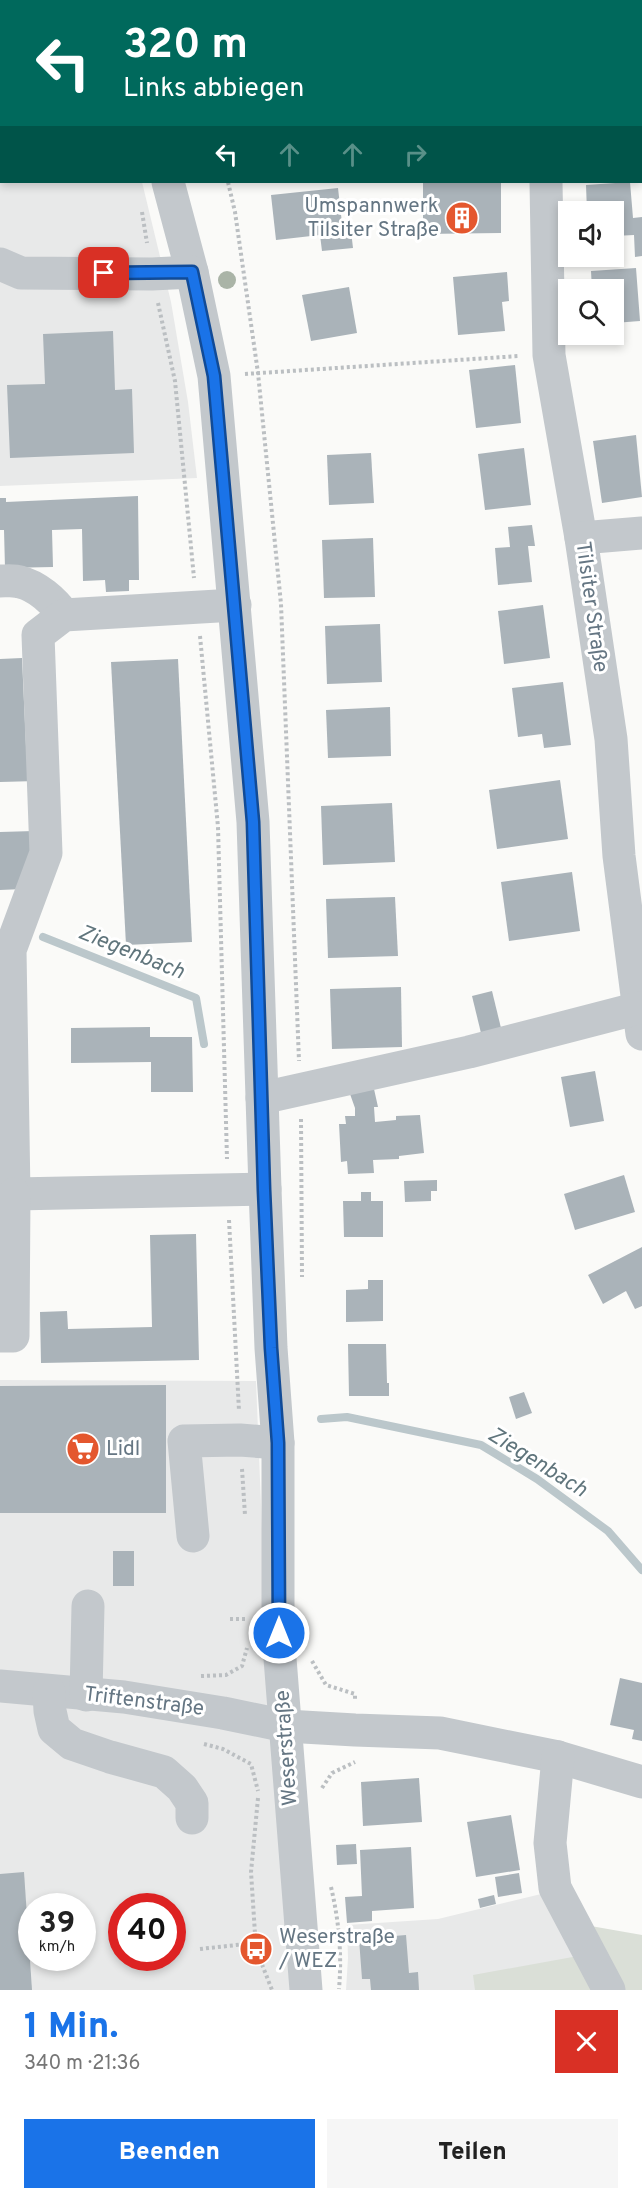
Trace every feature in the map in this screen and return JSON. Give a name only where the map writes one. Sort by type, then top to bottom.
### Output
[{"type":"street","name":"Weserstraße","points":[[168,183],[192,272],[214,376],[253,822],[264,1190],[278,1443],[279,1633],[306,1990]]},
{"type":"street","name":"Tilsiter Straße","points":[[546,183],[549,354],[581,538],[611,739],[619,856],[640,1021]]},
{"type":"street","points":[[1,267],[21,273],[192,272]]},
{"type":"street","points":[[581,538],[642,532]]},
{"type":"street","points":[[0,580],[20,582],[29,586],[55,602],[64,615]]},
{"type":"street","points":[[0,1336],[13,1336],[14,1194],[5,1001],[10,950],[46,853],[38,635],[64,615],[235,605]]},
{"type":"street","points":[[262,1098],[469,1052],[640,1021]]},
{"type":"street","points":[[14,1194],[264,1190]]},
{"type":"street","points":[[193,1536],[183,1441],[240,1440],[278,1443]]},
{"type":"street","points":[[86,1695],[88,1606]]},
{"type":"street","name":"Triftenstraße","points":[[0,1686],[124,1697],[224,1713],[286,1726],[440,1732],[558,1757],[642,1782]]},
{"type":"street","points":[[49,1692],[54,1729],[72,1744],[164,1772],[182,1788],[192,1803],[192,1818]]},
{"type":"street","points":[[558,1757],[550,1843],[555,1888],[609,1990]]},
{"type":"path","points":[[228,183],[235,212],[258,373],[281,604],[300,1089],[302,1287]]},
{"type":"path","points":[[141,205],[152,274],[175,381],[218,827],[227,1190],[245,1523]]},
{"type":"path","points":[[214,376],[549,354]]},
{"type":"path","points":[[231,1620],[251,1618],[251,1625]]},
{"type":"path","points":[[226,1675],[242,1666],[249,1643]]},
{"type":"path","points":[[309,1651],[326,1685],[355,1694],[355,1763],[332,1773],[321,1789]]},
{"type":"path","points":[[223,1749],[251,1764],[258,1794],[251,1872],[255,1943],[272,1990]]},
{"type":"path","points":[[329,1881],[338,1915],[341,1959],[339,1990]]},
{"type":"path","points":[[200,1949],[255,1943]]},
{"type":"shaded area","points":[[0,183],[142,183],[171,302],[188,402],[197,478],[0,486]]},
{"type":"shaded area","points":[[0,1380],[256,1381],[270,1727],[290,1990],[0,1990]]},
{"type":"shaded area","points":[[566,1888],[601,1952],[475,1990],[346,1990],[347,1925],[438,1919]]},
{"type":"shaded area","points":[[585,1925],[642,1935],[642,1990],[475,1990],[473,1975],[600,1952]]},
{"type":"building","name":"Umspannwerk Tilsiter Straße","points":[[423,183],[501,183],[501,233],[423,234]]},
{"type":"building","points":[[630,183],[633,218],[642,217],[642,256],[635,257],[634,235],[624,236],[624,201],[587,201],[586,185]]},
{"type":"building","points":[[338,188],[343,232],[351,231],[353,248],[322,251],[320,235],[276,240],[271,195]]},
{"type":"building","points":[[636,268],[640,321],[624,322],[624,279],[591,279],[591,271]]},
{"type":"building","points":[[507,272],[509,301],[502,302],[505,331],[458,335],[453,277]]},
{"type":"building","points":[[349,287],[357,333],[311,341],[302,295]]},
{"type":"building","points":[[113,331],[115,390],[132,389],[134,453],[10,458],[7,385],[45,384],[43,334]]},
{"type":"building","points":[[515,365],[521,423],[476,428],[469,370]]},
{"type":"building","points":[[636,435],[642,497],[602,503],[593,441]]},
{"type":"building","points":[[524,448],[531,505],[485,510],[478,454]]},
{"type":"building","points":[[371,453],[374,503],[329,505],[327,455]]},
{"type":"building","points":[[138,496],[139,580],[129,580],[129,591],[106,592],[105,580],[83,581],[82,529],[52,530],[53,567],[5,568],[4,530],[0,530],[0,498],[6,498],[6,502]]},
{"type":"building","points":[[532,525],[535,546],[528,546],[532,582],[498,585],[495,548],[510,547],[508,527]]},
{"type":"building","points":[[373,538],[375,597],[324,598],[322,540]]},
{"type":"building","points":[[543,605],[550,658],[504,664],[498,611]]},
{"type":"building","points":[[380,624],[382,682],[327,684],[325,626]]},
{"type":"building","points":[[22,658],[26,746],[37,781],[0,782],[0,659]]},
{"type":"building","points":[[178,659],[192,942],[126,945],[111,662]]},
{"type":"building","points":[[563,682],[571,745],[544,748],[542,734],[518,737],[512,688]]},
{"type":"building","points":[[390,707],[391,756],[328,758],[326,710]]},
{"type":"building","points":[[560,780],[568,839],[497,849],[489,790]]},
{"type":"building","points":[[392,803],[395,862],[323,865],[321,806]]},
{"type":"building","points":[[34,831],[23,889],[0,890],[0,832]]},
{"type":"building","points":[[572,872],[580,931],[509,941],[501,882]]},
{"type":"building","points":[[395,897],[398,956],[328,958],[326,899]]},
{"type":"building","points":[[401,987],[402,1047],[332,1049],[330,989]]},
{"type":"building","points":[[492,991],[501,1028],[481,1033],[472,996]]},
{"type":"building","points":[[150,1027],[150,1037],[192,1037],[193,1092],[151,1092],[151,1062],[71,1063],[71,1028]]},
{"type":"building","points":[[595,1071],[604,1121],[570,1127],[561,1077]]},
{"type":"building","points":[[374,1089],[378,1107],[374,1107],[375,1122],[396,1120],[396,1116],[420,1115],[424,1153],[399,1156],[399,1159],[373,1160],[374,1173],[348,1174],[347,1161],[341,1162],[339,1124],[346,1124],[345,1116],[355,1116],[350,1094]]},
{"type":"building","points":[[624,1175],[635,1212],[575,1230],[564,1194]]},
{"type":"building","points":[[437,1180],[437,1191],[431,1191],[431,1201],[405,1202],[404,1181]]},
{"type":"building","points":[[361,1192],[371,1192],[371,1201],[383,1201],[383,1237],[344,1237],[343,1201],[361,1201]]},
{"type":"building","points":[[196,1234],[199,1360],[41,1363],[40,1312],[67,1311],[68,1329],[152,1327],[150,1235]]},
{"type":"building","points":[[642,1247],[642,1306],[635,1309],[626,1291],[603,1304],[588,1275]]},
{"type":"building","points":[[368,1280],[383,1280],[383,1321],[346,1322],[346,1290],[368,1289]]},
{"type":"building","points":[[348,1344],[386,1344],[389,1396],[349,1396]]},
{"type":"building","name":"Lidl","points":[[166,1385],[166,1513],[0,1513],[0,1386]]},
{"type":"building","points":[[524,1392],[532,1413],[516,1419],[509,1397]]},
{"type":"building","points":[[113,1551],[134,1551],[134,1586],[113,1586]]},
{"type":"building","points":[[620,1678],[642,1683],[642,1741],[632,1739],[634,1730],[610,1725]]},
{"type":"building","points":[[419,1778],[422,1822],[363,1826],[361,1782]]},
{"type":"building","points":[[511,1815],[520,1870],[476,1877],[467,1822]]},
{"type":"building","points":[[356,1844],[357,1864],[337,1865],[336,1845]]},
{"type":"building","points":[[411,1847],[414,1908],[372,1911],[372,1921],[347,1923],[345,1897],[362,1896],[360,1850]]},
{"type":"building","points":[[24,1872],[25,1893],[18,1893],[18,1971],[31,1971],[32,1990],[0,1990],[0,1874]]},
{"type":"building","points":[[519,1873],[522,1893],[498,1897],[495,1877]]},
{"type":"building","points":[[494,1895],[496,1904],[480,1908],[478,1899]]},
{"type":"building","points":[[406,1935],[409,1973],[418,1972],[419,1990],[371,1990],[370,1979],[362,1979],[359,1939]]},
{"type":"waterway","name":"Ziegenbach","points":[[43,937],[196,998],[204,1044]]},
{"type":"waterway","name":"Ziegenbach","points":[[321,1419],[347,1417],[481,1445],[537,1479],[608,1531],[642,1570]]},
{"type":"place","name":"Umspannwerk Tilsiter Straße","points":[[462,218]]},
{"type":"place","name":"Lidl","points":[[83,1449]]},
{"type":"place","name":"Weserstraße / WEZ","points":[[256,1949]]},
{"type":"route","points":[[104,273],[192,272],[214,376],[253,822],[264,1190],[278,1443],[279,1633]]}]
